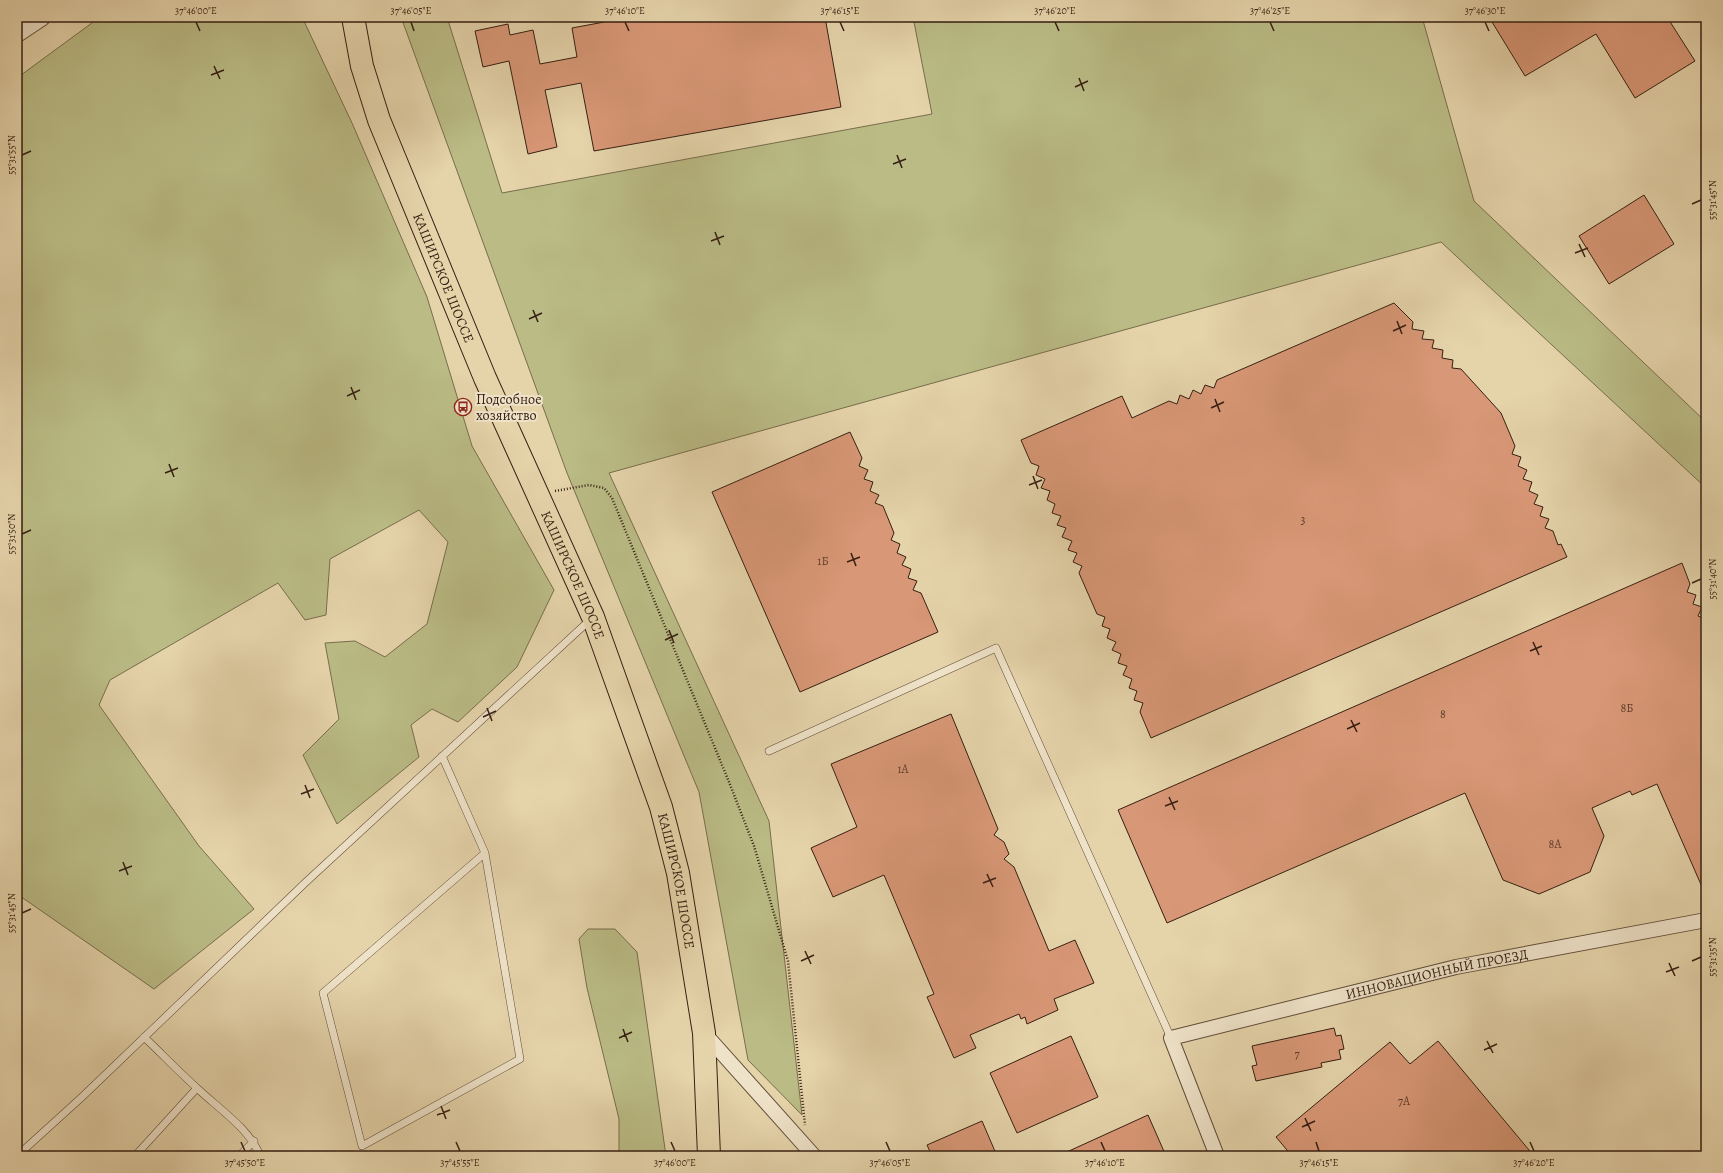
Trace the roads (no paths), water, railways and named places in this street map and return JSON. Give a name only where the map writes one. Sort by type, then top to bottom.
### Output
[{"type":"main road","name":"КАШИРСКОЕ ШОССЕ","points":[[353,17],[362,66],[379,120],[485,378],[593,617],[661,807],[678,873],[704,1033],[709,1156]]},
{"type":"street","points":[[17,33],[41,17]]},
{"type":"street","name":"ИННОВАЦИОННЫЙ ПРОЕЗД","points":[[1171,1038],[1456,968],[1706,920]]},
{"type":"street","points":[[704,1033],[810,1152]]},
{"type":"street","points":[[1171,1038],[1217,1156]]},
{"type":"lane","points":[[17,1156],[306,882],[593,617]]},
{"type":"lane","points":[[769,751],[996,648],[1171,1038]]},
{"type":"lane","points":[[442,756],[485,853],[520,1059],[362,1146],[323,993],[485,853]]},
{"type":"lane","points":[[144,1037],[242,1129],[254,1142],[260,1156]]},
{"type":"lane","points":[[135,1156],[197,1088]]},
{"type":"lane","points":[[239,1156],[254,1142]]},
{"type":"place","name":"Подсобное хозяйство","points":[[463,407]]}]
